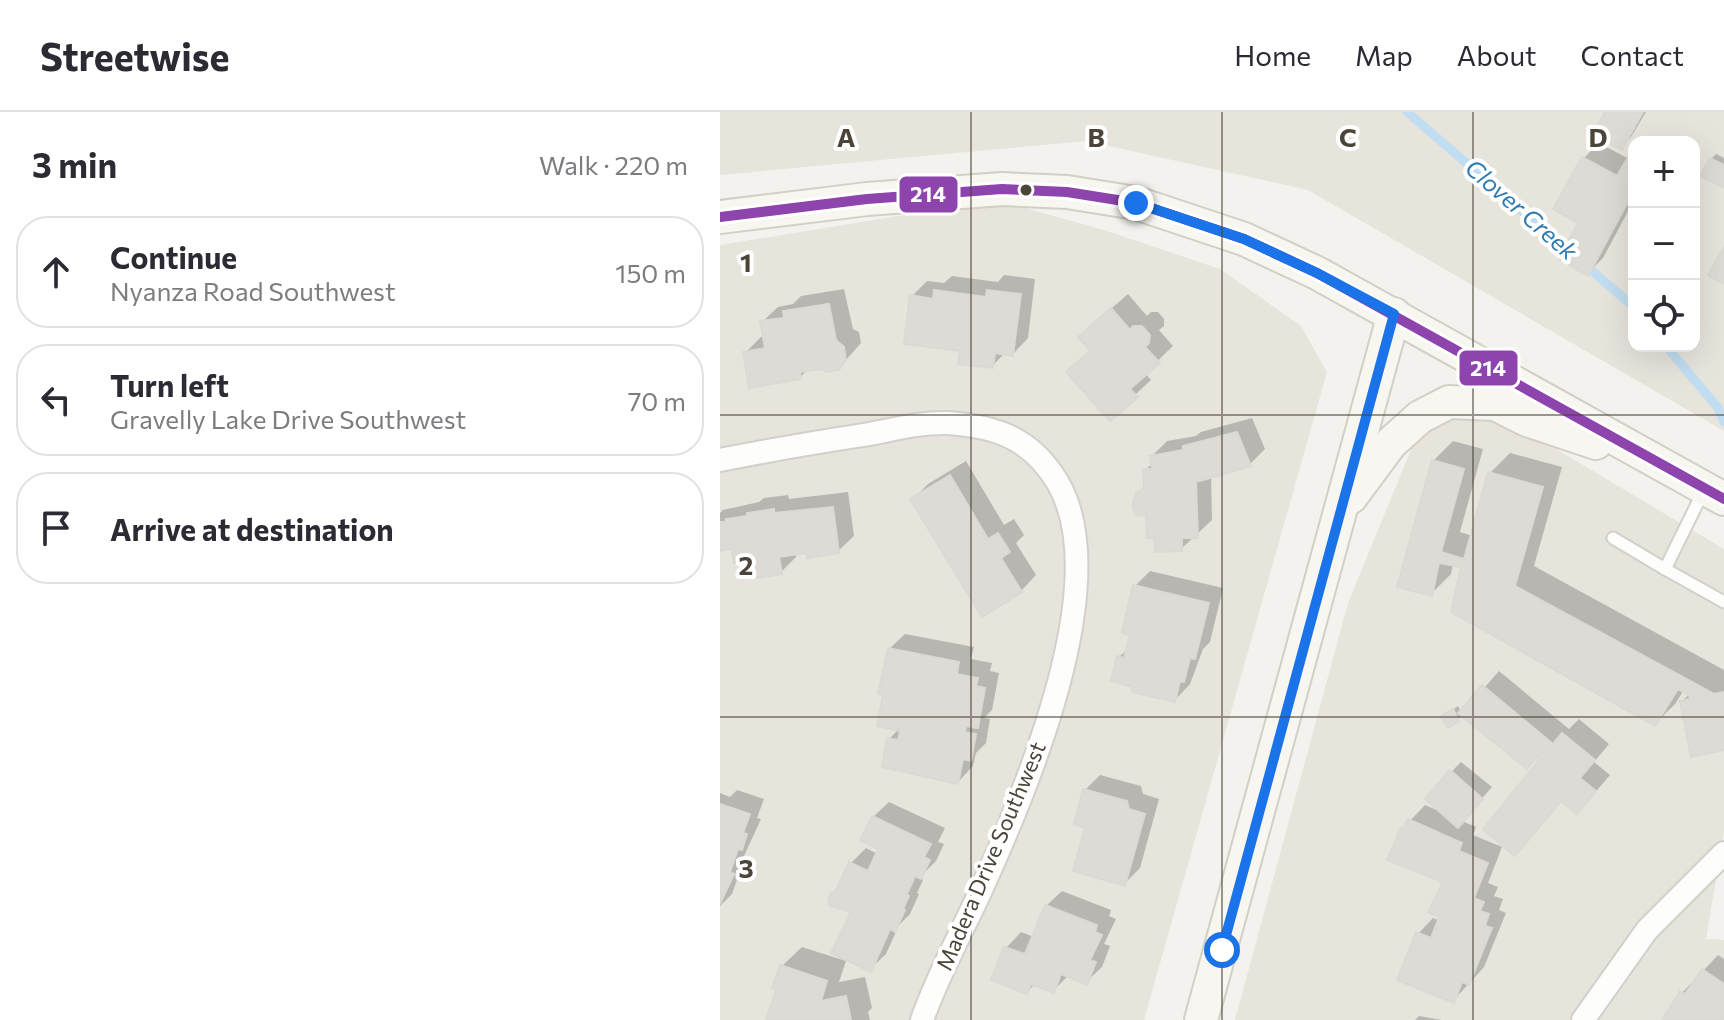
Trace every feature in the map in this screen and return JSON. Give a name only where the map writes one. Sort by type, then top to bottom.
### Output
[{"type":"main road","points":[[720,217],[867,199],[1002,189],[1067,192],[1136,203],[1244,239],[1317,273],[1715,493]]},
{"type":"main road","points":[[1201,1020],[1394,314]]},
{"type":"main road","points":[[1341,511],[1391,443],[1420,417],[1449,402],[1495,404],[1527,420],[1671,468]]},
{"type":"street","name":"Madera Drive Southwest","points":[[720,460],[798,444],[945,423],[1007,434],[1035,451],[1046,463],[1068,501],[1077,552],[1069,648],[1031,772],[922,1020]]},
{"type":"street","points":[[1583,1020],[1647,930],[1724,853]]},
{"type":"lane","points":[[1665,569],[1715,493]]},
{"type":"lane","points":[[1613,538],[1724,602]]},
{"type":"shaded area","points":[[720,112],[1724,112],[1724,431],[1308,190],[1086,141],[720,175]]},
{"type":"shaded area","points":[[996,200],[1104,230],[1220,269],[1301,326],[1327,372],[1144,1020],[720,1020],[720,245]]},
{"type":"shaded area","points":[[1484,406],[1724,549],[1724,832],[1706,939],[1724,940],[1724,1020],[1235,1020],[1348,603],[1415,440],[1447,413]]},
{"type":"building","points":[[1605,112],[1643,112],[1622,150],[1593,134]]},
{"type":"building","points":[[1582,157],[1617,176],[1628,157],[1628,202],[1588,276],[1559,259],[1578,223],[1553,209]]},
{"type":"building","points":[[1710,158],[1724,165],[1724,188],[1700,176]]},
{"type":"building","points":[[1724,247],[1724,284],[1708,275]]},
{"type":"building","points":[[934,290],[986,297],[987,290],[1021,294],[1013,356],[995,353],[993,368],[958,364],[960,351],[904,344],[910,295],[933,299]]},
{"type":"building","points":[[829,304],[836,340],[844,347],[846,360],[839,370],[800,372],[801,379],[749,388],[743,352],[765,348],[760,321],[784,318],[783,311]]},
{"type":"building","points":[[1111,308],[1130,330],[1133,326],[1142,326],[1150,335],[1145,347],[1160,363],[1130,389],[1138,397],[1110,421],[1066,372],[1090,351],[1078,337]]},
{"type":"building","points":[[1237,432],[1251,466],[1196,482],[1198,538],[1182,538],[1182,551],[1155,552],[1154,538],[1147,538],[1146,516],[1137,515],[1132,506],[1136,493],[1144,489],[1143,469],[1152,469],[1150,456],[1183,450],[1183,446]]},
{"type":"building","points":[[1432,460],[1464,469],[1441,552],[1464,559],[1488,472],[1543,487],[1515,586],[1714,694],[1724,692],[1724,750],[1691,757],[1680,701],[1690,699],[1689,695],[1678,689],[1655,726],[1451,612],[1461,567],[1439,563],[1432,596],[1397,587]]},
{"type":"building","points":[[950,475],[988,539],[998,533],[1010,552],[1001,558],[1022,592],[982,617],[910,499]]},
{"type":"building","points":[[833,507],[839,553],[807,558],[806,553],[779,557],[782,574],[757,578],[754,560],[734,563],[732,549],[720,551],[720,522],[726,522],[726,519],[774,509],[774,513]]},
{"type":"building","points":[[1133,585],[1209,603],[1195,659],[1190,658],[1175,702],[1132,692],[1133,687],[1111,681],[1117,656],[1124,658],[1130,635],[1122,633]]},
{"type":"building","points":[[888,648],[959,662],[957,674],[978,678],[976,686],[985,688],[978,728],[966,726],[965,732],[976,734],[971,761],[963,759],[958,784],[882,767],[887,738],[898,740],[900,731],[877,726],[883,695],[878,694]]},
{"type":"building","points":[[1482,685],[1553,744],[1562,733],[1595,760],[1580,778],[1596,791],[1577,814],[1561,801],[1515,856],[1483,829],[1540,759],[1537,757],[1527,769],[1458,713]]},
{"type":"building","points":[[1453,709],[1459,721],[1448,728],[1441,716]]},
{"type":"building","points":[[1450,770],[1483,799],[1458,828],[1425,799]]},
{"type":"building","points":[[1083,789],[1127,801],[1129,809],[1145,814],[1125,886],[1073,871],[1085,828],[1074,824]]},
{"type":"building","points":[[720,804],[750,814],[743,833],[747,834],[742,850],[738,849],[730,872],[734,874],[720,904]]},
{"type":"building","points":[[872,816],[931,844],[924,857],[930,860],[921,879],[915,876],[895,932],[890,929],[871,972],[831,953],[851,912],[830,906],[828,899],[836,891],[849,862],[868,871],[878,849],[860,840]]},
{"type":"building","points":[[1408,819],[1462,843],[1459,851],[1488,863],[1474,898],[1484,902],[1480,911],[1489,914],[1485,926],[1492,928],[1469,985],[1462,982],[1454,1003],[1397,980],[1416,932],[1431,938],[1439,917],[1428,912],[1443,882],[1387,860]]},
{"type":"building","points":[[1045,905],[1097,925],[1095,932],[1102,935],[1090,960],[1096,962],[1087,985],[1061,974],[1054,993],[1031,984],[1027,994],[991,980],[1004,947],[1025,954]]},
{"type":"building","points":[[780,965],[827,981],[821,1001],[846,996],[851,1020],[766,1020]]},
{"type":"building","points":[[1702,969],[1724,984],[1724,1020],[1662,1020],[1680,991],[1685,994]]},
{"type":"waterway","name":"Clover Creek","points":[[1407,112],[1628,302]]},
{"type":"waterway","name":"Clover Creek","points":[[1671,352],[1718,408],[1724,422]]},
{"type":"transit line","name":"214","points":[[720,217],[867,199],[1002,189],[1067,192],[1136,203],[1244,239],[1317,273],[1724,499]]},
{"type":"route","points":[[1136,203],[1244,239],[1394,314],[1222,950]]}]
